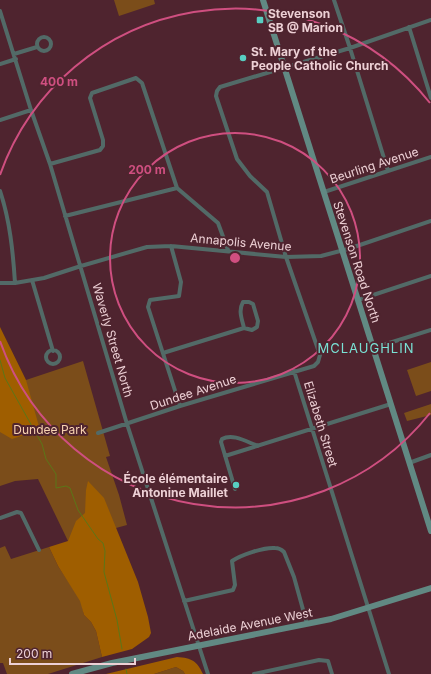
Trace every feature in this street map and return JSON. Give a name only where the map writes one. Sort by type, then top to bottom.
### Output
[{"type":"main road","name":"Stevenson Road North","points":[[263,0],[409,463],[430,521],[431,531]]},
{"type":"main road","name":"Adelaide Avenue West","points":[[72,674],[102,666],[307,624],[368,608],[431,588]]},
{"type":"street","points":[[334,0],[388,171]]},
{"type":"street","name":"Waverly Street North","points":[[0,11],[31,110],[50,164],[127,424],[208,674]]},
{"type":"street","points":[[284,68],[350,48],[431,20]]},
{"type":"street","points":[[409,27],[431,98]]},
{"type":"street","points":[[14,54],[37,47]]},
{"type":"street","points":[[0,64],[16,59]]},
{"type":"street","name":"Elizabeth Street","points":[[284,68],[220,87],[216,96],[238,159],[250,176],[267,192],[286,257],[320,355],[318,362],[314,366],[294,371],[389,674]]},
{"type":"street","points":[[50,164],[100,150],[103,146],[103,140],[90,98],[92,93],[136,78],[142,83],[177,188],[218,223],[228,250]]},
{"type":"street","points":[[0,120],[31,110]]},
{"type":"street","name":"Beurling Avenue","points":[[324,192],[431,157]]},
{"type":"street","points":[[65,216],[177,188]]},
{"type":"street","points":[[0,191],[10,230],[15,283]]},
{"type":"street","name":"Annapolis Avenue","points":[[0,283],[15,283],[44,278],[147,247],[171,246],[228,250],[286,257],[322,256],[431,221]]},
{"type":"street","points":[[171,246],[181,282],[179,296],[150,300],[148,307],[180,406]]},
{"type":"street","points":[[358,300],[431,276]]},
{"type":"street","points":[[32,280],[52,350]]},
{"type":"street","points":[[163,353],[244,328],[252,330],[257,327],[258,321],[253,304],[249,302],[243,302],[240,307],[244,328]]},
{"type":"street","points":[[373,348],[431,330]]},
{"type":"street","name":"Dundee Avenue","points":[[98,433],[294,371]]},
{"type":"street","points":[[225,456],[391,404]]},
{"type":"street","points":[[235,490],[221,442],[222,439],[228,436],[234,437],[258,446]]},
{"type":"street","points":[[409,463],[431,455]]},
{"type":"street","points":[[0,518],[17,512],[21,513],[39,550]]},
{"type":"street","points":[[184,601],[233,590],[235,585],[232,561],[262,550],[276,548],[284,552],[294,577],[307,624]]},
{"type":"street","points":[[254,674],[320,660],[328,661],[332,674]]},
{"type":"green space","points":[[114,0],[154,0],[155,4],[119,16]]},
{"type":"green space","name":"Dundee Park","points":[[83,361],[110,456],[106,457],[119,495],[127,525],[68,541],[38,479],[15,481],[0,486],[0,399],[26,380]]},
{"type":"green space","points":[[431,362],[431,391],[416,396],[407,370]]},
{"type":"green space","points":[[431,404],[431,415],[407,421],[404,413]]},
{"type":"green space","points":[[5,546],[11,559],[49,547],[58,566],[81,601],[84,615],[91,622],[96,631],[102,657],[48,674],[7,674],[3,663],[0,663],[0,548]]},
{"type":"green space","points":[[176,667],[185,674],[154,674]]},
{"type":"shaded area","points":[[0,327],[26,380],[40,430],[12,439],[0,432]]},
{"type":"shaded area","points":[[88,481],[104,498],[138,582],[151,633],[149,637],[132,649],[102,657],[96,631],[91,622],[84,615],[80,601],[58,566],[49,547],[68,541],[76,521],[85,513]]},
{"type":"shaded area","points":[[177,657],[190,659],[199,666],[203,674],[185,674],[176,667],[154,674],[106,674]]},
{"type":"waterway","points":[[0,360],[5,378],[42,444],[46,459],[56,474],[56,488],[66,486],[70,488],[78,510],[98,539],[103,543],[105,551],[104,572],[117,620],[122,649]]},
{"type":"waterway","points":[[126,669],[127,674]]},
{"type":"place","name":"Stevenson SB @ Marion","points":[[260,20]]},
{"type":"place","name":"St. Mary of the People Catholic Church","points":[[243,58]]},
{"type":"place","name":"École élémentaire Antonine Maillet","points":[[236,485]]},
{"type":"district","name":"MCLAUGHLIN","points":[[366,348]]}]
